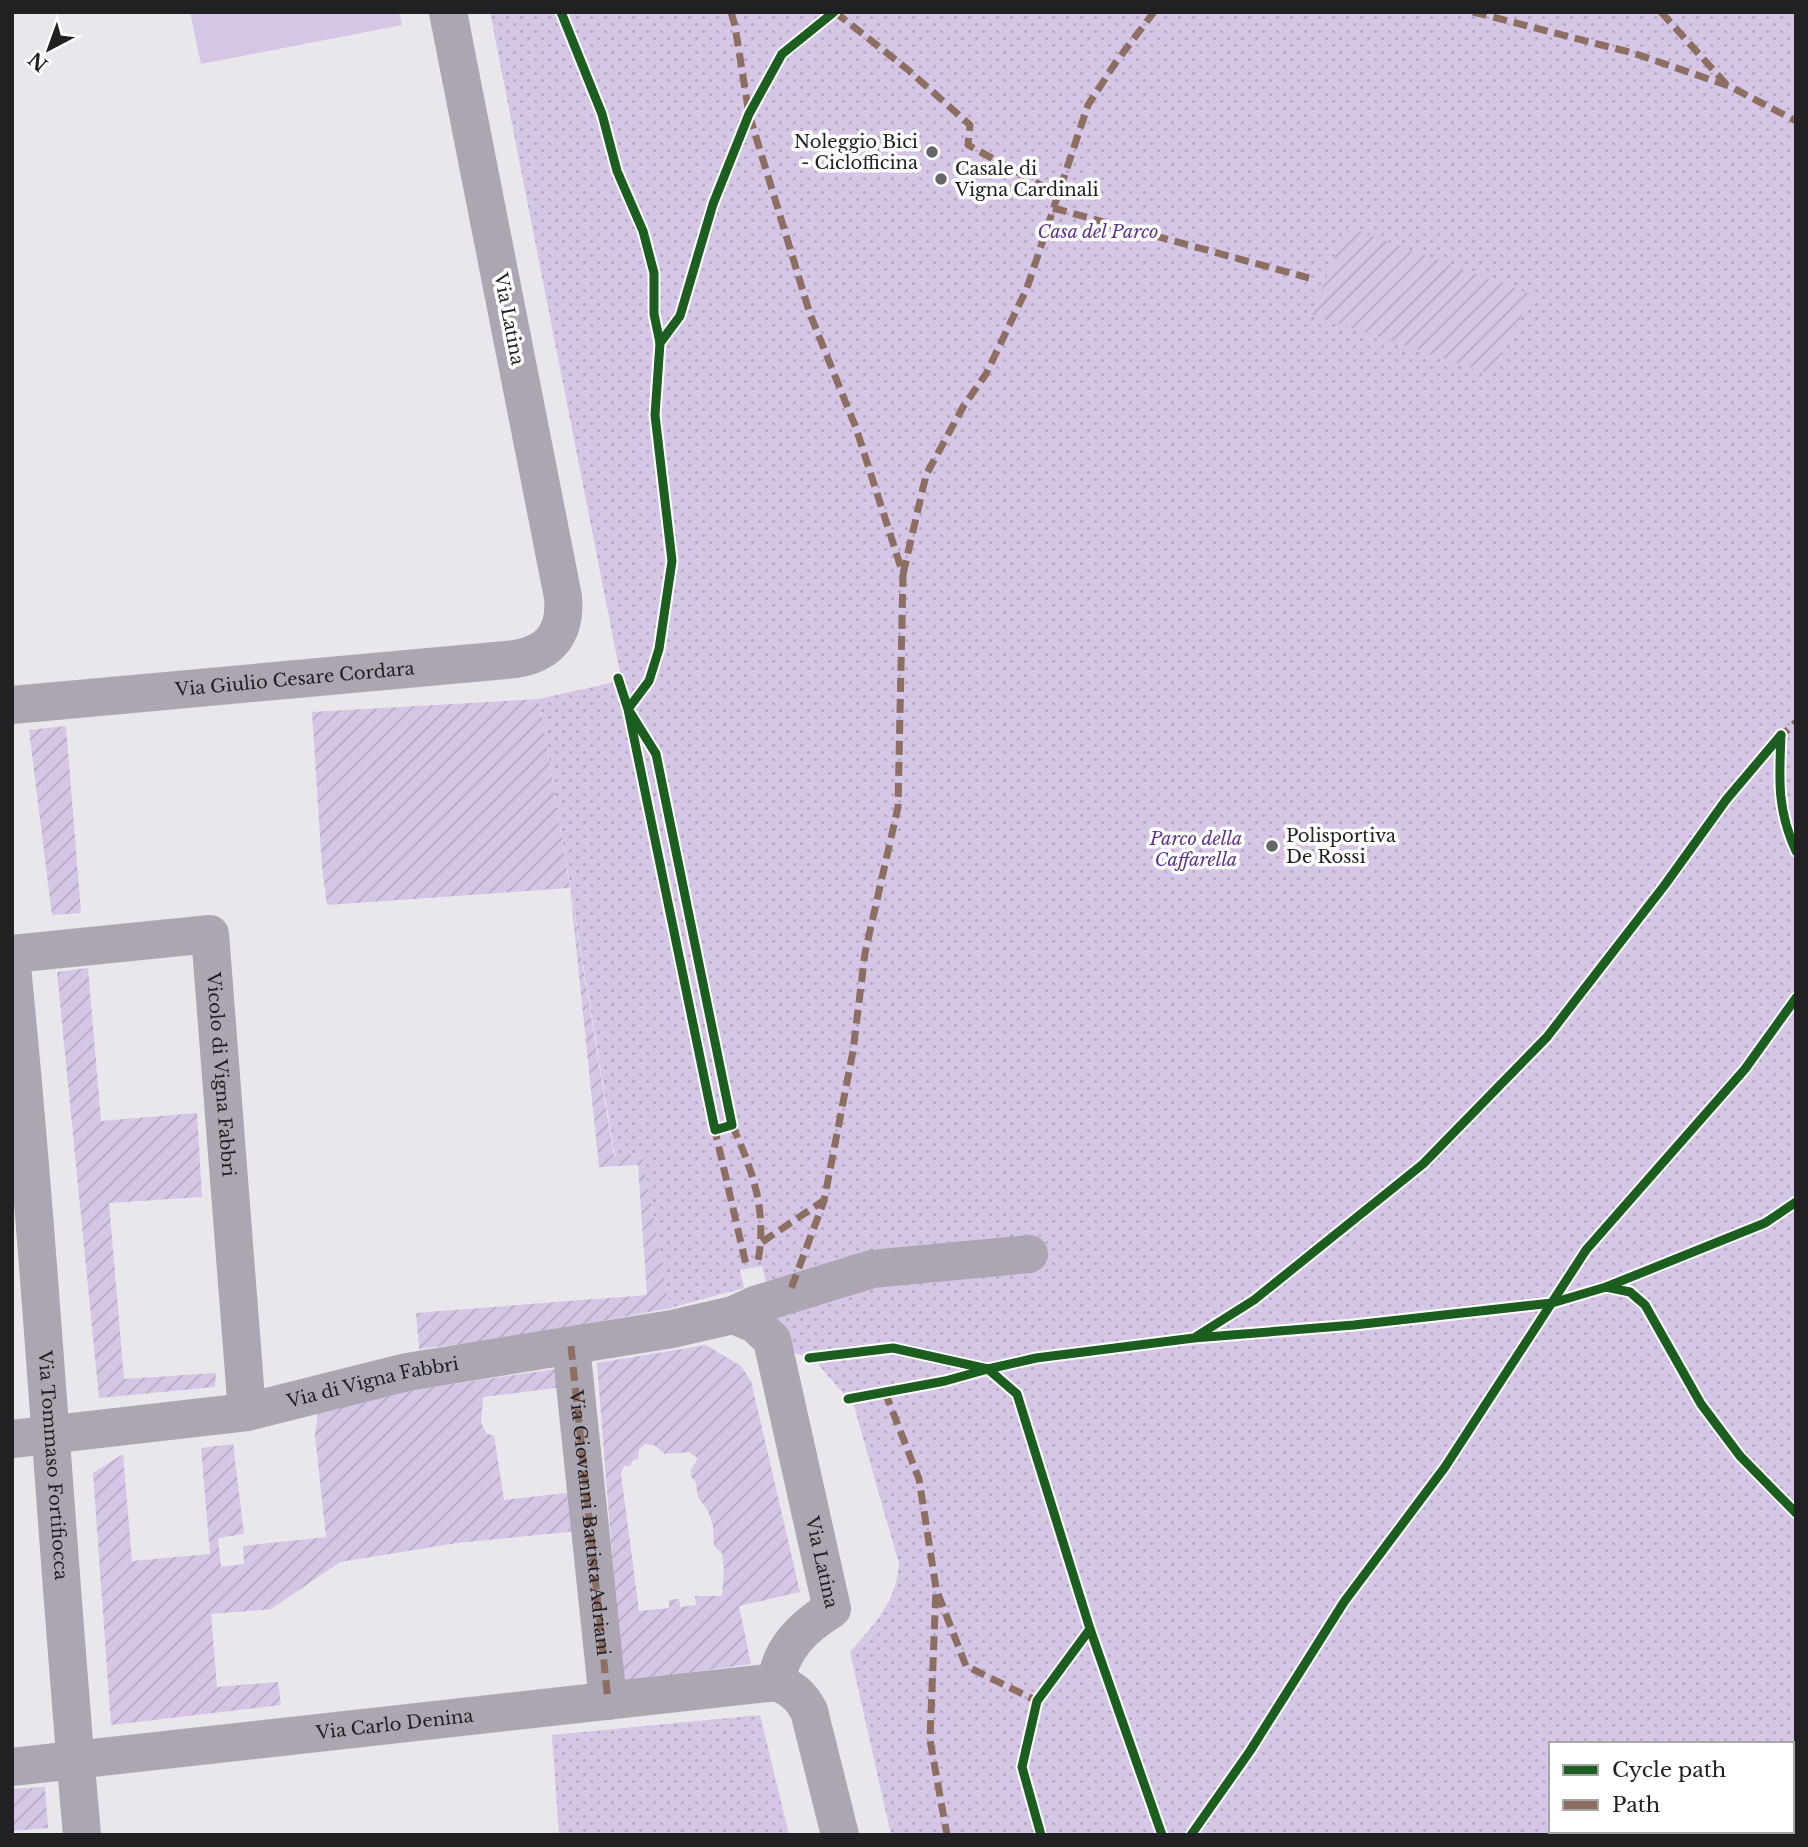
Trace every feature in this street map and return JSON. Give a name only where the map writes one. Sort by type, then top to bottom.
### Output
[{"type":"street","name":"Via Latina","points":[[448,12],[563,597],[565,614],[562,626]]},
{"type":"street","name":"Via Giulio Cesare Cordara","points":[[12,705],[516,659],[527,657],[547,646],[562,626]]},
{"type":"street","name":"Vicolo di Vigna Fabbri","points":[[12,954],[210,934],[247,1412]]},
{"type":"street","name":"Via Tommaso Fortifiocca","points":[[12,967],[25,1097],[31,1438],[76,1761],[82,1835]]},
{"type":"street","name":"Via di Vigna Fabbri","points":[[31,1438],[247,1412],[407,1372],[672,1329],[733,1315],[755,1305],[872,1269],[1030,1254]]},
{"type":"street","name":"Via Latina","points":[[733,1315],[755,1324],[772,1340],[832,1609],[816,1619],[789,1646],[782,1657],[776,1682]]},
{"type":"street","name":"Via Giovanni Battista Adriani","points":[[571,1346],[608,1701]]},
{"type":"street","name":"Via Carlo Denina","points":[[12,1767],[776,1682]]},
{"type":"street","points":[[776,1682],[794,1691],[809,1711],[840,1835]]},
{"type":"green space","points":[[190,12],[399,12],[402,25],[201,64]]},
{"type":"green space","name":"Parco della Caffarella","points":[[490,12],[1796,12],[1796,1835],[891,1835],[850,1652],[883,1612],[894,1590],[899,1564],[854,1406],[818,1364],[784,1349],[762,1266],[740,1270],[744,1288],[670,1308],[642,1154],[615,1156],[539,699],[615,682],[620,673]]},
{"type":"green space","points":[[1348,227],[1533,295],[1490,374],[1311,314]]},
{"type":"green space","points":[[539,699],[614,1156],[642,1154],[670,1308],[518,1337],[419,1349],[416,1313],[647,1295],[638,1165],[599,1167],[570,888],[327,905],[312,712]]},
{"type":"green space","points":[[66,726],[81,913],[52,915],[29,730]]},
{"type":"green space","points":[[88,968],[101,1121],[197,1113],[202,1197],[109,1203],[124,1379],[216,1373],[215,1387],[99,1398],[57,972]]},
{"type":"green space","points":[[706,1345],[741,1366],[751,1381],[800,1592],[739,1606],[751,1664],[622,1682],[597,1363]],"holes":[[[645,1444],[654,1445],[665,1454],[689,1452],[698,1458],[691,1470],[691,1477],[696,1482],[698,1497],[708,1511],[713,1526],[714,1546],[722,1553],[722,1596],[695,1596],[696,1605],[680,1607],[679,1599],[669,1600],[669,1608],[639,1611],[621,1474],[624,1466],[630,1466],[633,1460],[638,1459],[639,1449]]]},
{"type":"green space","points":[[561,1368],[563,1387],[483,1397],[481,1422],[486,1433],[494,1436],[504,1500],[574,1492],[578,1531],[457,1543],[340,1562],[271,1609],[211,1614],[217,1687],[278,1682],[281,1705],[111,1725],[93,1473],[123,1454],[132,1561],[210,1554],[201,1448],[233,1444],[244,1534],[218,1538],[221,1567],[244,1564],[243,1546],[326,1537],[315,1435],[319,1404]]},
{"type":"green space","points":[[760,1715],[789,1835],[559,1835],[552,1735]]},
{"type":"green space","points":[[45,1787],[48,1828],[12,1831],[12,1789]]},
{"type":"marked path","points":[[731,12],[749,114],[810,314],[856,428],[903,574],[898,807],[865,953],[853,1051],[824,1201],[789,1294]]},
{"type":"marked path","points":[[835,12],[907,69],[970,125],[968,145],[1057,194]]},
{"type":"marked path","points":[[903,574],[926,475],[963,407],[986,374],[1027,288],[1088,105],[1154,12]]},
{"type":"marked path","points":[[1473,12],[1633,53],[1729,86],[1796,121]]},
{"type":"marked path","points":[[1661,12],[1726,84]]},
{"type":"marked path","points":[[1053,208],[1309,278]]},
{"type":"marked path","points":[[1778,739],[1796,722]]},
{"type":"marked path","points":[[732,1125],[747,1160],[757,1194],[761,1229],[757,1266]]},
{"type":"marked path","points":[[714,1126],[747,1269]]},
{"type":"marked path","points":[[762,1242],[823,1201]]},
{"type":"marked path","points":[[571,1346],[608,1701]]},
{"type":"marked path","points":[[885,1392],[919,1479],[936,1588],[930,1740],[947,1835]]},
{"type":"marked path","points":[[938,1594],[966,1666],[1037,1701]]},
{"type":"cycle path","points":[[561,12],[602,114],[617,171],[643,231],[654,273],[654,314],[660,343]]},
{"type":"cycle path","points":[[618,678],[628,709],[715,1130],[732,1125],[656,754],[628,709],[649,681],[659,649],[672,561],[655,415],[660,343],[680,316],[713,204],[749,114],[782,54],[834,12]]},
{"type":"cycle path","points":[[1781,735],[1782,808],[1796,851]]},
{"type":"cycle path","points":[[1197,1336],[1254,1300],[1423,1164],[1547,1037],[1664,886],[1726,800],[1781,735]]},
{"type":"cycle path","points":[[1191,1835],[1250,1751],[1344,1602],[1445,1467],[1586,1250],[1745,1069],[1796,998]]},
{"type":"cycle path","points":[[809,1358],[893,1348],[988,1369],[1036,1358],[1194,1338],[1354,1325],[1552,1303],[1606,1287],[1765,1223],[1796,1202]]},
{"type":"cycle path","points":[[1606,1287],[1630,1292],[1645,1305],[1701,1404],[1740,1456],[1796,1513]]},
{"type":"cycle path","points":[[848,1399],[945,1381],[988,1369],[1017,1394],[1090,1629],[1162,1835]]},
{"type":"cycle path","points":[[1041,1835],[1022,1767],[1037,1701],[1090,1629]]},
{"type":"place","name":"Noleggio Bici - Ciclofficina","points":[[932,152]]},
{"type":"place","name":"Casale di Vigna Cardinali","points":[[941,179]]},
{"type":"place","name":"Polisportiva De Rossi","points":[[1272,846]]},
{"type":"park label","name":"Casa del Parco","points":[[1098,232]]}]
